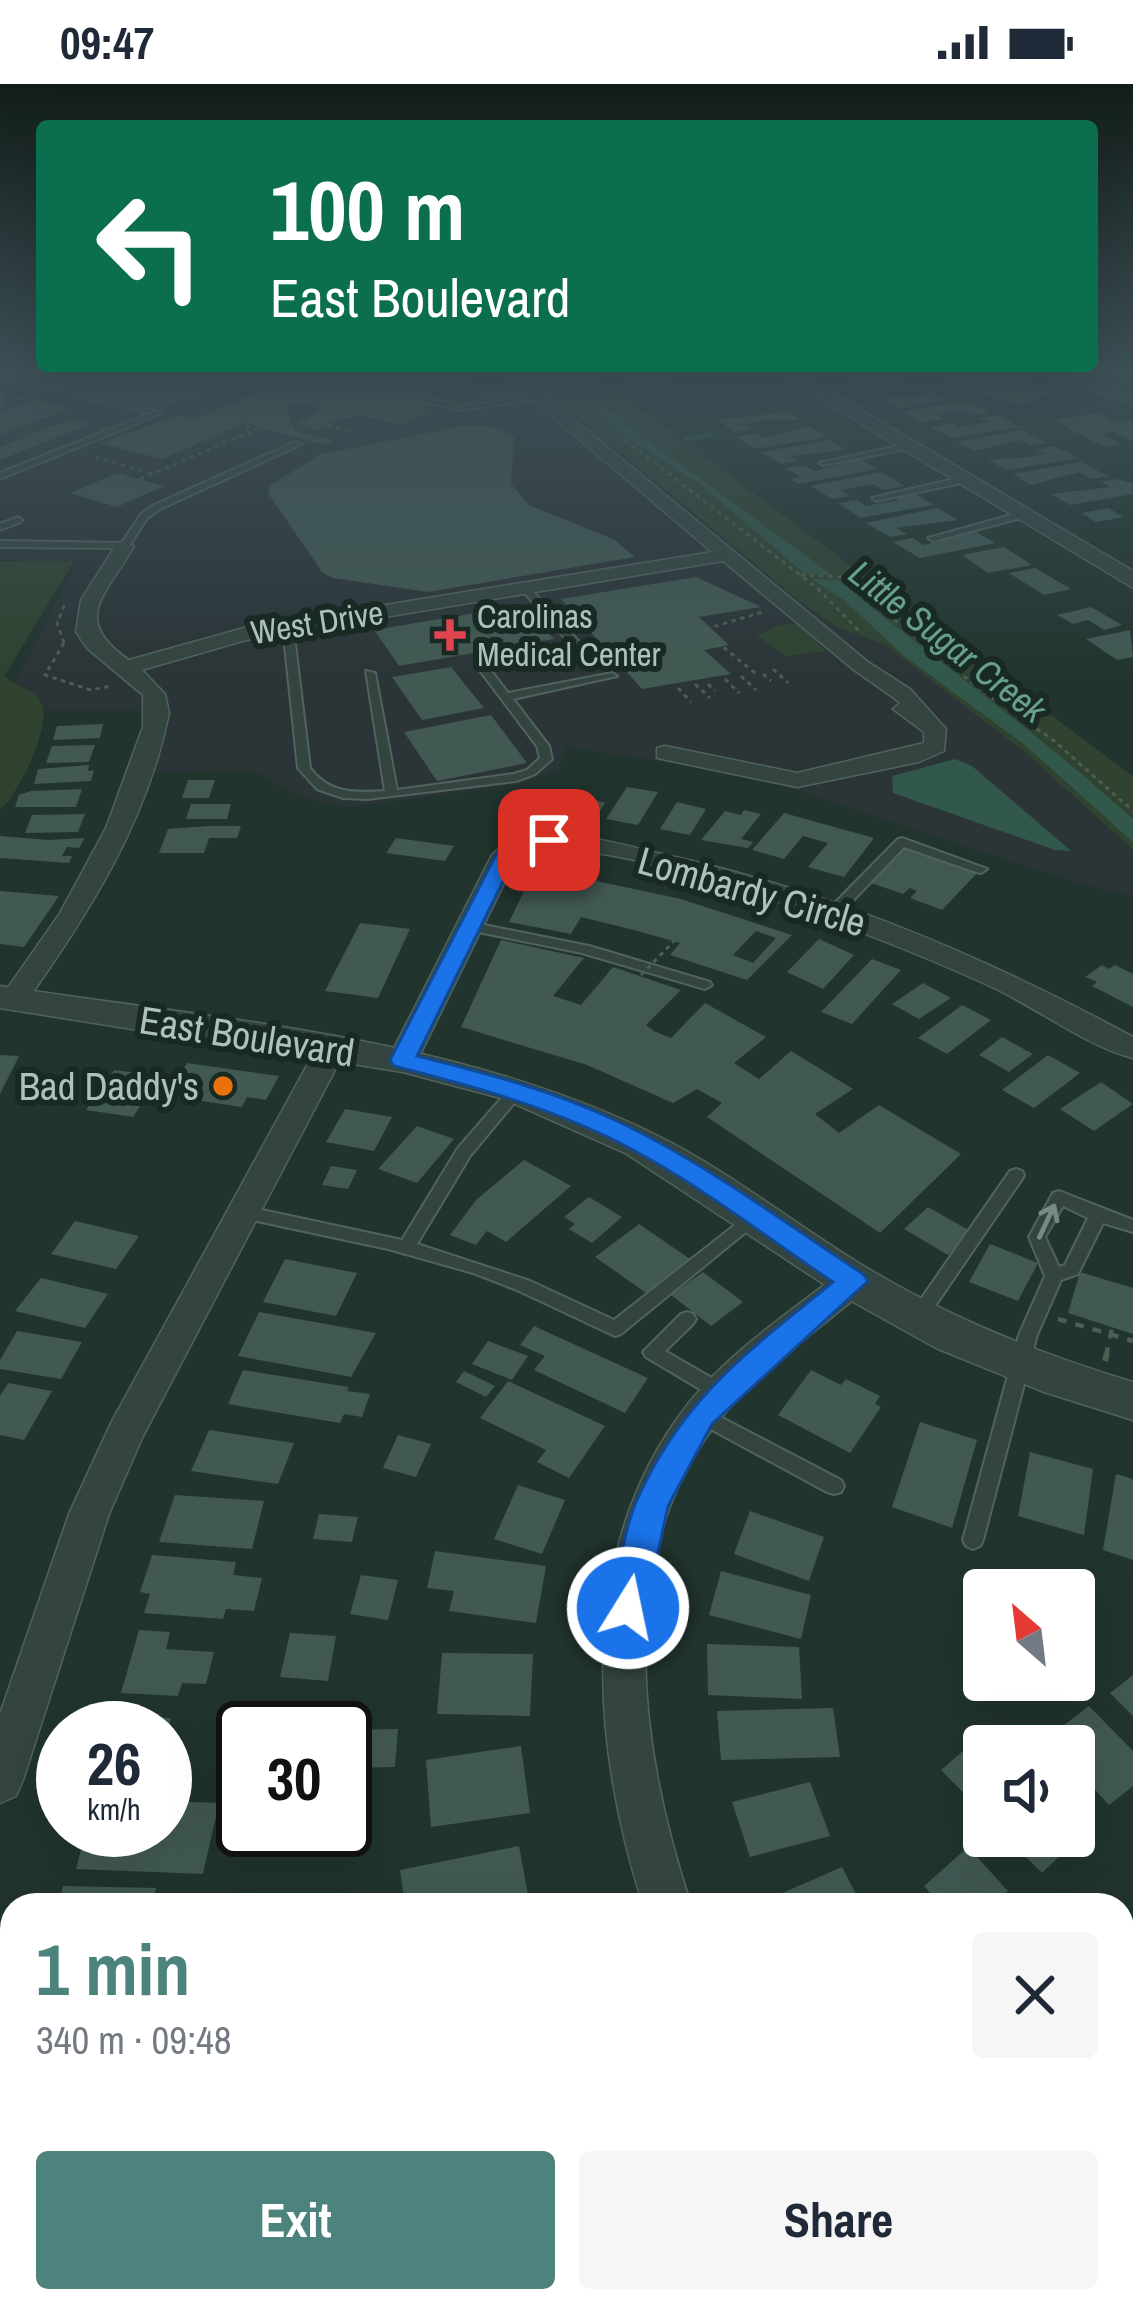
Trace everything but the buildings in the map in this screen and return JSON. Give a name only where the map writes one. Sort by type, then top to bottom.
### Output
[{"type":"street","points":[[629,471],[861,666],[871,682],[935,729],[939,740],[919,755],[797,780],[728,766]]},
{"type":"street","points":[[948,471],[1133,581]]},
{"type":"street","points":[[7,999],[88,896],[129,808],[158,711],[152,691],[119,677],[85,624],[87,610],[125,546]]},
{"type":"street","name":"West Drive","points":[[119,677],[203,643],[726,555]]},
{"type":"street","name":"Lombardy Circle","points":[[403,1060],[505,855],[541,840],[649,857],[835,911],[976,968],[1133,1049]]},
{"type":"street","name":"East Boulevard","points":[[7,999],[403,1060],[518,1090],[641,1144],[917,1317],[1020,1364],[1133,1401]]},
{"type":"street","points":[[0,1780],[88,1514],[125,1433],[332,1049]]},
{"type":"street","points":[[664,1893],[629,1759],[623,1681],[626,1633],[648,1514],[670,1463],[712,1404],[853,1281]]},
{"type":"lane","points":[[0,544],[125,546],[144,516],[157,507],[238,471]]},
{"type":"lane","points":[[876,498],[963,480]]},
{"type":"lane","points":[[933,538],[1022,515]]},
{"type":"lane","points":[[0,527],[18,520]]},
{"type":"lane","points":[[526,588],[576,645],[575,656]]},
{"type":"lane","points":[[288,627],[304,768],[310,778],[343,795],[473,786],[541,766],[546,752],[482,666]]},
{"type":"lane","points":[[370,673],[392,794]]},
{"type":"lane","points":[[505,697],[612,676]]},
{"type":"lane","points":[[835,911],[902,842],[981,869]]},
{"type":"lane","points":[[469,926],[584,950],[705,985]]},
{"type":"lane","points":[[408,1245],[464,1152],[518,1090]]},
{"type":"lane","points":[[917,1317],[1016,1175]]},
{"type":"lane","points":[[1054,1276],[1037,1237],[1059,1197],[1133,1226]]},
{"type":"lane","points":[[243,1212],[408,1245],[534,1287],[615,1329],[756,1217]]},
{"type":"lane","points":[[973,1540],[1038,1314],[1054,1276],[1072,1269],[1098,1215]]},
{"type":"lane","points":[[687,1318],[652,1352],[712,1404],[834,1486]]},
{"type":"path","points":[[142,471],[152,474]]},
{"type":"path","points":[[140,479],[159,471]]},
{"type":"path","points":[[665,471],[801,575],[864,637]]},
{"type":"path","points":[[801,575],[842,578],[982,691],[1053,740],[1133,811]]},
{"type":"path","points":[[754,673],[702,630],[769,610],[755,597]]},
{"type":"path","points":[[64,643],[45,674],[94,690],[119,677]]},
{"type":"path","points":[[773,670],[788,683]]},
{"type":"path","points":[[764,674],[771,681]]},
{"type":"path","points":[[741,676],[756,690]]},
{"type":"path","points":[[725,679],[740,693]]},
{"type":"path","points":[[708,684],[716,692]]},
{"type":"path","points":[[695,685],[710,698]]},
{"type":"path","points":[[678,688],[692,702]]},
{"type":"path","points":[[640,975],[674,941]]},
{"type":"path","points":[[1038,1314],[1111,1331],[1133,1341]]},
{"type":"path","points":[[1105,1361],[1111,1331]]},
{"type":"shaded area","name":"Carolinas Medical Center","points":[[0,471],[641,471],[797,599],[835,626],[885,645],[1028,754],[1133,850],[1133,896],[1088,886],[783,786],[567,747],[558,769],[523,784],[348,807],[300,797],[253,770],[140,772],[157,711],[0,710],[77,563],[0,560]]},
{"type":"shaded area","points":[[643,471],[724,471],[1133,776],[1133,850],[1027,754],[885,645],[835,626]]},
{"type":"shaded area","points":[[679,471],[690,471],[832,575],[804,573]]},
{"type":"shaded area","points":[[0,561],[74,561],[5,675],[39,699],[44,715],[32,760],[0,810]]},
{"type":"shaded area","points":[[812,579],[838,580],[1061,757],[1133,819],[1133,842],[1025,745],[904,656],[844,600]]},
{"type":"shaded area","points":[[797,624],[826,651],[785,656],[757,635],[779,625]]},
{"type":"shaded area","points":[[955,759],[972,766],[1071,851],[1055,850],[893,793],[892,776]]},
{"type":"place","name":"Carolinas Medical Center","points":[[450,635]]},
{"type":"place","name":"Bad Daddy's","points":[[223,1086]]},
{"type":"route","points":[[549,840],[526,842],[505,855],[403,1060],[518,1090],[611,1128],[853,1281],[749,1367],[701,1415],[670,1463],[652,1504],[640,1538],[628,1608]]},
{"type":"water label","name":"Little Sugar Creek","points":[[948,641]]}]
